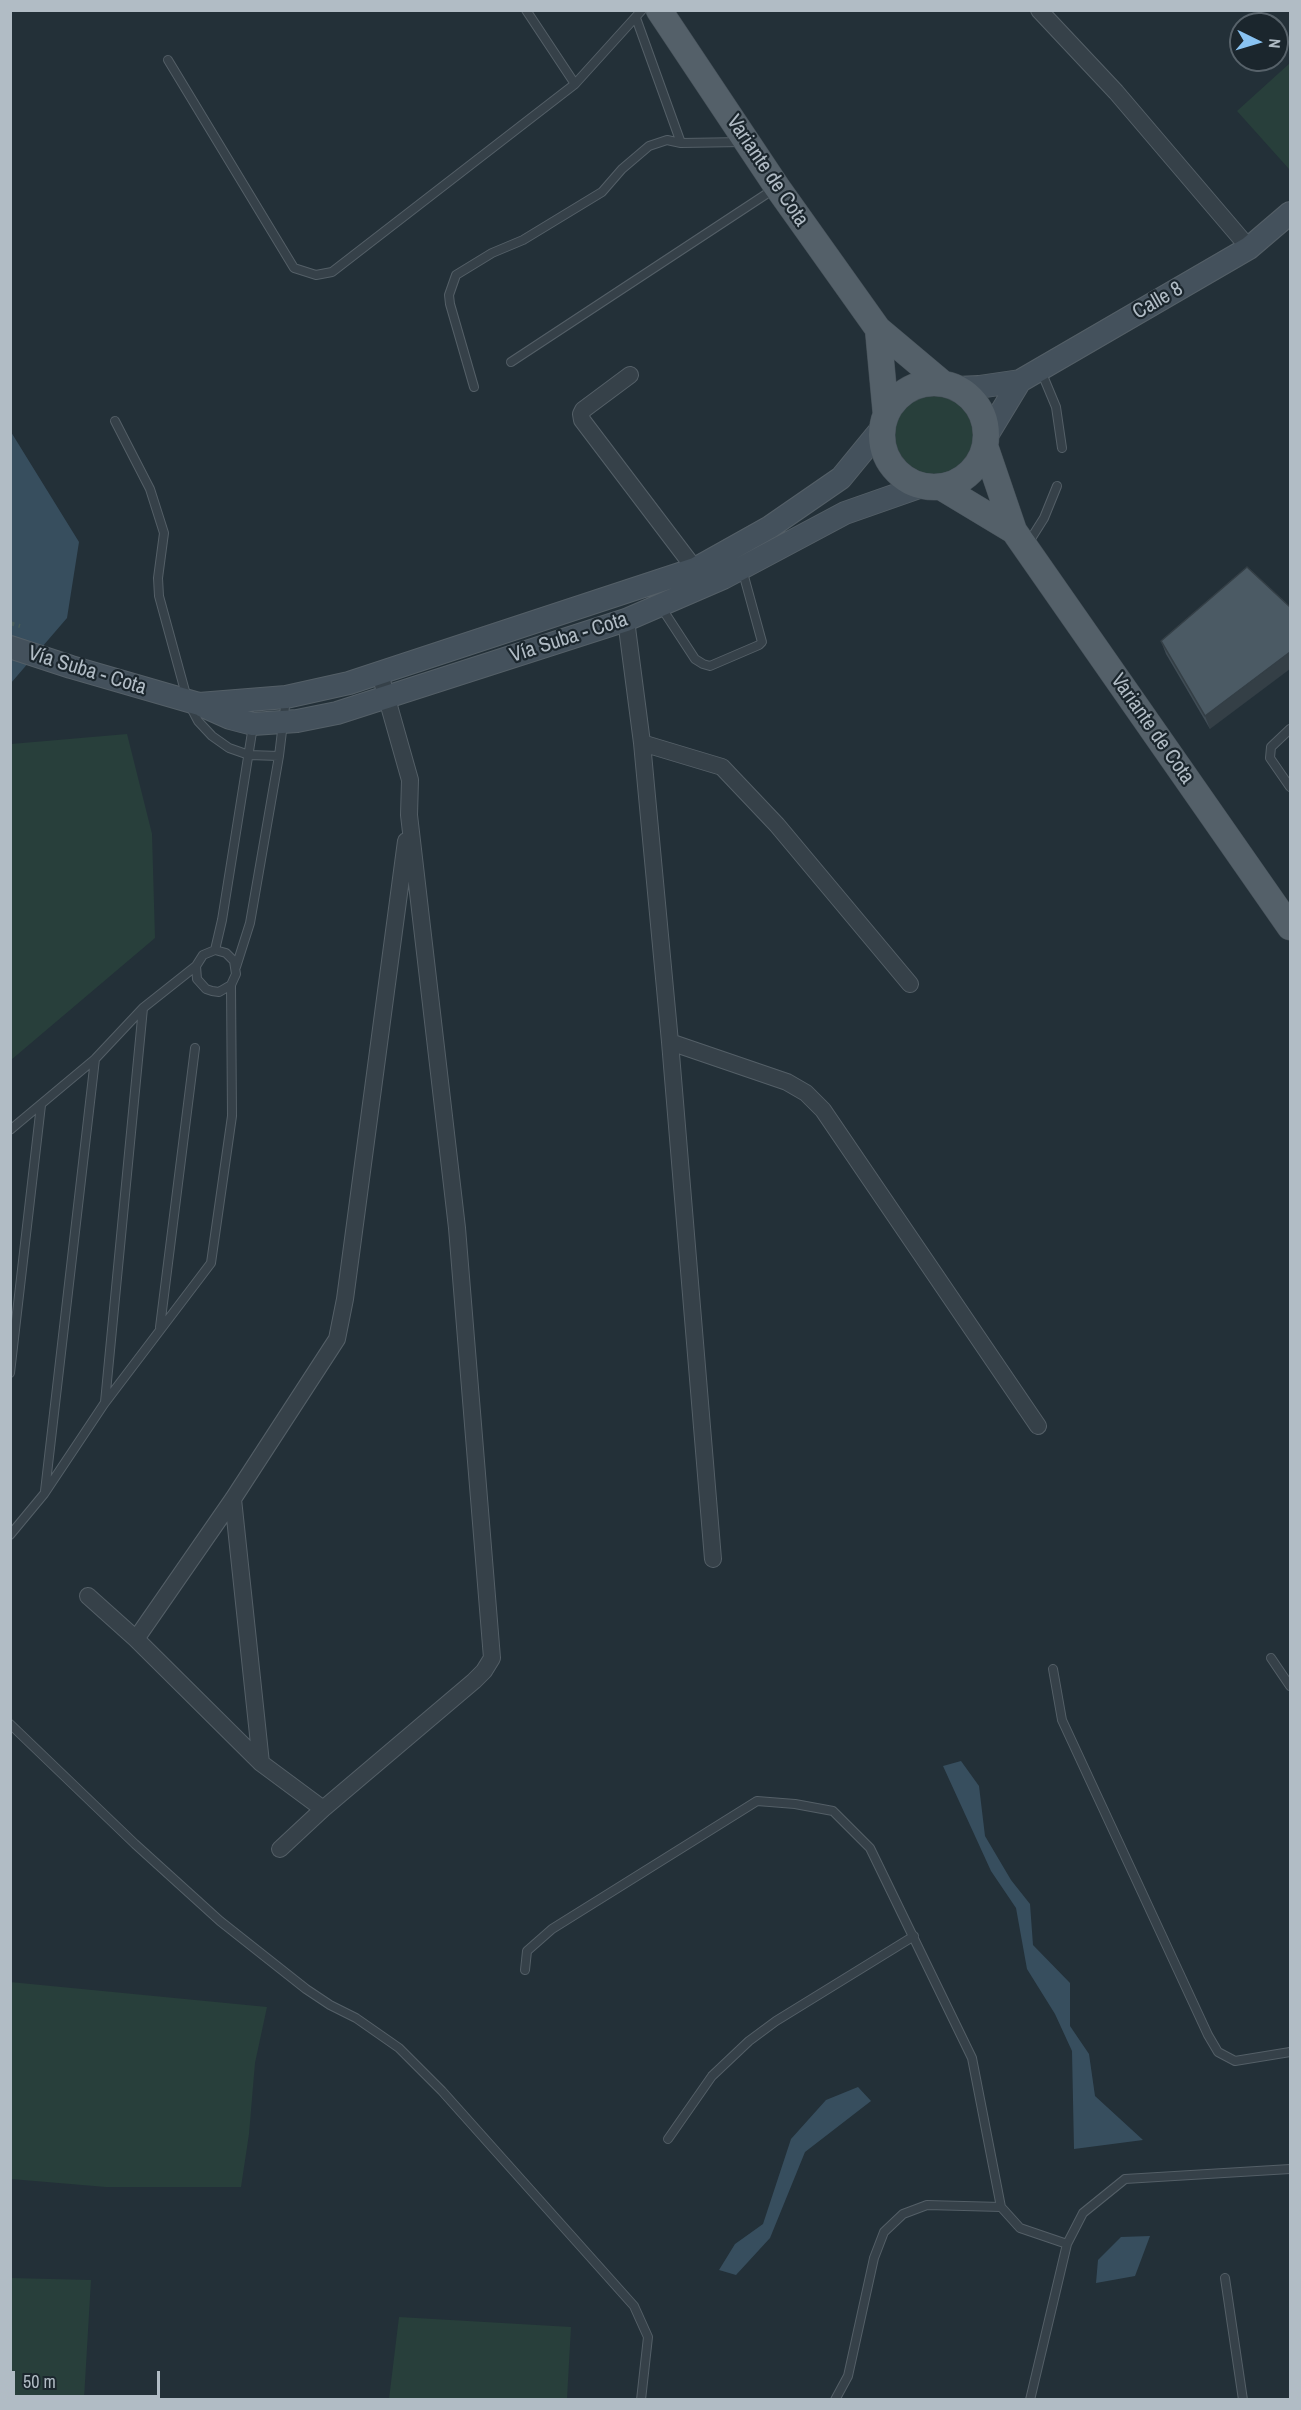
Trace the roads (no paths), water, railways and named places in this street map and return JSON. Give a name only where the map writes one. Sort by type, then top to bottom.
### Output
[{"type":"main road","name":"Variante de Cota","points":[[648,14],[746,142],[878,329],[949,385]]},
{"type":"main road","name":"Calle 8","points":[[1020,381],[1249,248],[1290,213]]},
{"type":"main road","points":[[878,329],[884,422],[882,443],[887,458],[896,471],[908,481],[932,487],[956,483],[969,474],[980,461],[985,442],[985,422],[970,397],[949,385]]},
{"type":"main road","points":[[884,422],[894,401],[907,390],[923,384],[979,387],[1020,381]]},
{"type":"main road","points":[[985,442],[1020,381]]},
{"type":"main road","name":"Vía Suba - Cota","points":[[254,712],[286,697],[380,674],[695,569],[770,527],[841,478],[884,422]]},
{"type":"main road","name":"Variante de Cota","points":[[985,442],[1019,539],[1290,927]]},
{"type":"main road","name":"Variante de Cota","points":[[932,487],[1019,539]]},
{"type":"main road","name":"Vía Suba - Cota","points":[[10,647],[194,703],[254,712],[283,722],[337,713],[626,620],[660,607],[741,568],[844,513],[932,487]]},
{"type":"street","points":[[1039,10],[1116,92],[1249,248]]},
{"type":"street","points":[[630,375],[583,410],[580,414],[582,420],[695,569]]},
{"type":"street","points":[[626,620],[642,743],[670,1042],[713,1559]]},
{"type":"street","points":[[280,1849],[323,1809],[474,1681],[492,1658],[457,1228],[410,815],[410,780],[380,674]]},
{"type":"street","points":[[642,743],[722,767],[777,825],[910,984]]},
{"type":"street","points":[[136,1639],[233,1499],[337,1338],[345,1299],[410,815]]},
{"type":"street","points":[[670,1042],[787,1082],[806,1093],[823,1110],[1038,1426]]},
{"type":"street","points":[[233,1499],[261,1763]]},
{"type":"street","points":[[88,1596],[136,1639],[261,1763],[323,1809]]},
{"type":"lane","points":[[526,10],[575,84]]},
{"type":"lane","points":[[642,10],[648,14],[681,143]]},
{"type":"lane","points":[[168,60],[294,268],[316,275],[332,272],[575,84],[648,14]]},
{"type":"lane","points":[[474,387],[450,304],[449,295],[456,275],[492,253],[523,240],[594,197],[649,146],[667,140],[681,143],[746,142]]},
{"type":"lane","points":[[511,362],[777,187]]},
{"type":"lane","points":[[1041,369],[1056,407],[1062,448]]},
{"type":"lane","points":[[115,421],[150,489],[164,533],[158,578],[159,596],[198,721],[212,736],[229,748],[249,755],[279,756]]},
{"type":"lane","points":[[1019,539],[1044,518],[1057,486]]},
{"type":"lane","points":[[660,607],[695,659],[703,664],[710,666],[759,645],[762,642],[741,568]]},
{"type":"lane","points":[[10,1535],[44,1494],[105,1404],[211,1263],[232,1116],[231,985],[250,923],[279,756],[286,697]]},
{"type":"lane","points":[[215,950],[222,920],[254,712]]},
{"type":"lane","points":[[1290,729],[1271,747],[1270,758],[1290,787]]},
{"type":"lane","points":[[10,1130],[95,1059],[143,1008],[196,966],[203,955],[215,950],[226,953],[234,961],[236,967]]},
{"type":"lane","points":[[196,966],[197,979],[206,989],[219,992],[231,985]]},
{"type":"lane","points":[[105,1404],[143,1008]]},
{"type":"lane","points":[[160,1328],[195,1048]]},
{"type":"lane","points":[[44,1494],[95,1059]]},
{"type":"lane","points":[[10,1373],[40,1106]]},
{"type":"lane","points":[[1271,1658],[1290,1686]]},
{"type":"lane","points":[[1053,1669],[1062,1720],[1208,2035],[1218,2052],[1235,2061],[1290,2052]]},
{"type":"lane","points":[[10,1724],[135,1844],[220,1921],[306,1989],[356,2018],[399,2048],[442,2091],[634,2306],[648,2337],[641,2400]]},
{"type":"lane","points":[[525,1970],[527,1951],[552,1929],[757,1801],[795,1804],[833,1811],[870,1848],[972,2058],[1002,2207],[1020,2228],[1067,2244]]},
{"type":"lane","points":[[668,2139],[712,2076],[749,2041],[776,2021],[914,1936]]},
{"type":"lane","points":[[1030,2400],[1067,2244],[1083,2213],[1125,2179],[1290,2169]]},
{"type":"lane","points":[[835,2400],[848,2376],[874,2258],[884,2232],[903,2214],[927,2205],[1002,2207]]},
{"type":"lane","points":[[1225,2278],[1243,2400]]},
{"type":"water","points":[[11,432],[79,542],[67,618],[11,683]]},
{"type":"water","points":[[961,1761],[979,1786],[985,1836],[1011,1880],[1030,1904],[1033,1945],[1070,1983],[1070,2026],[1089,2054],[1095,2096],[1143,2140],[1074,2149],[1072,2051],[1055,2014],[1027,1969],[1016,1908],[991,1871],[943,1766]]},
{"type":"water","points":[[858,2087],[871,2101],[805,2152],[770,2238],[736,2275],[719,2270],[735,2244],[763,2224],[791,2139],[826,2100]]},
{"type":"water","points":[[1150,2236],[1135,2276],[1096,2283],[1098,2260],[1121,2237]]}]
